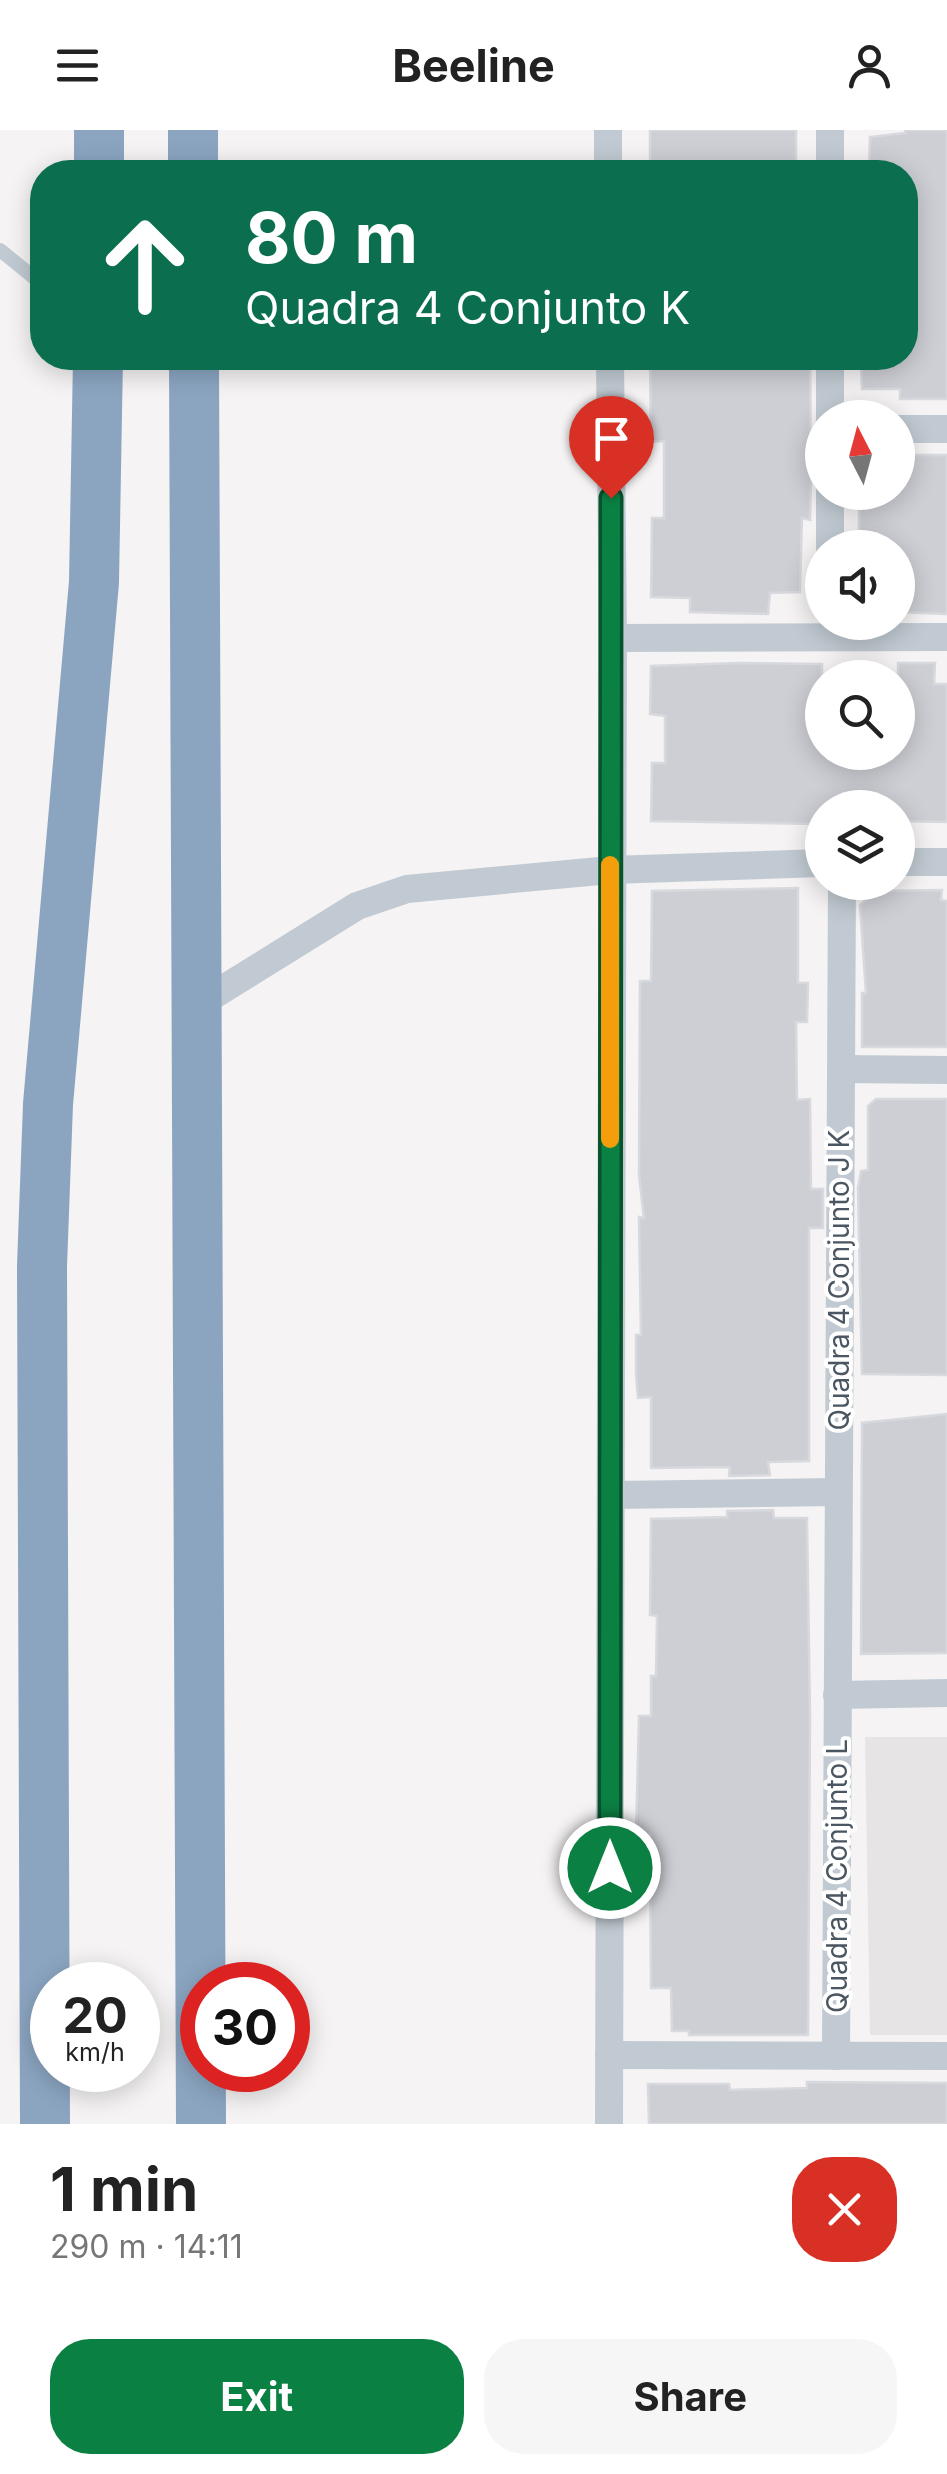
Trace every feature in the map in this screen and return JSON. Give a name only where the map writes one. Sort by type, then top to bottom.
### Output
[{"type":"highway","points":[[99,130],[99,160]]},
{"type":"highway","points":[[193,130],[193,160]]},
{"type":"highway","points":[[45,2124],[42,1266],[48,1104],[94,582],[98,370]]},
{"type":"highway","points":[[194,370],[201,2124]]},
{"type":"street","points":[[608,130],[608,160]]},
{"type":"street","points":[[830,130],[830,160]]},
{"type":"street","points":[[609,2124],[610,370]]},
{"type":"street","points":[[830,370],[830,400]]},
{"type":"street","points":[[915,429],[947,429]]},
{"type":"street","points":[[612,638],[805,631]]},
{"type":"street","points":[[915,634],[947,636]]},
{"type":"street","points":[[915,862],[947,862]]},
{"type":"street","points":[[196,1006],[357,906],[407,889],[610,870],[805,864]]},
{"type":"street","name":"Quadra 4 Conjunto J K","points":[[838,1695],[842,900]]},
{"type":"street","points":[[840,1069],[947,1070]]},
{"type":"street","points":[[611,1494],[838,1492]]},
{"type":"street","points":[[838,1695],[947,1692]]},
{"type":"street","name":"Quadra 4 Conjunto L","points":[[836,2056],[838,1695]]},
{"type":"street","points":[[609,2055],[947,2056]]},
{"type":"lane","points":[[0,250],[30,274]]},
{"type":"shaded area","points":[[865,1737],[947,1737],[947,2035],[870,2035]]},
{"type":"building","points":[[650,130],[796,130],[796,160],[650,160]]},
{"type":"building","points":[[947,130],[947,399],[900,399],[900,389],[862,389],[861,370],[918,370],[918,160],[869,160],[870,137]]},
{"type":"building","points":[[650,370],[810,370],[810,400],[805,400],[805,510],[810,510],[810,520],[802,518],[800,592],[770,593],[768,614],[690,612],[690,598],[651,597],[652,518],[664,518],[664,441],[651,442]]},
{"type":"building","points":[[915,455],[947,455],[947,614],[915,613],[915,530],[859,530],[859,510],[915,510]]},
{"type":"building","points":[[915,663],[935,663],[934,684],[947,684],[947,822],[915,821],[915,790],[805,790],[805,824],[651,821],[652,763],[665,763],[665,716],[650,714],[651,666],[805,664],[805,770],[915,770]]},
{"type":"building","points":[[798,888],[798,983],[808,983],[807,1022],[796,1022],[797,1100],[810,1099],[811,1189],[823,1189],[823,1228],[809,1228],[809,1461],[768,1462],[770,1475],[729,1476],[730,1467],[651,1468],[651,1397],[638,1398],[636,1335],[641,1335],[639,1217],[644,1218],[639,1175],[640,981],[651,981],[652,891]]},
{"type":"building","points":[[915,890],[942,890],[941,900],[947,901],[947,1047],[862,1047],[862,993],[866,993],[860,905],[866,900],[915,900]]},
{"type":"building","points":[[876,1099],[947,1099],[947,1375],[862,1374],[858,1188],[861,1171],[868,1170],[868,1106]]},
{"type":"building","points":[[947,1414],[947,1653],[861,1654],[862,1423]]},
{"type":"building","points":[[773,1510],[774,1518],[807,1518],[808,2035],[689,2035],[689,2031],[672,2031],[671,1988],[651,1988],[650,1834],[636,1834],[639,1716],[651,1716],[651,1676],[656,1676],[657,1616],[650,1615],[651,1519],[727,1517],[727,1511]]},
{"type":"building","points":[[807,2082],[947,2083],[947,2124],[649,2124],[648,2084],[729,2084],[730,2090],[807,2088]]},
{"type":"slow traffic","points":[[610,865],[610,1139]]},
{"type":"route","points":[[610,1868],[611,498]]}]
